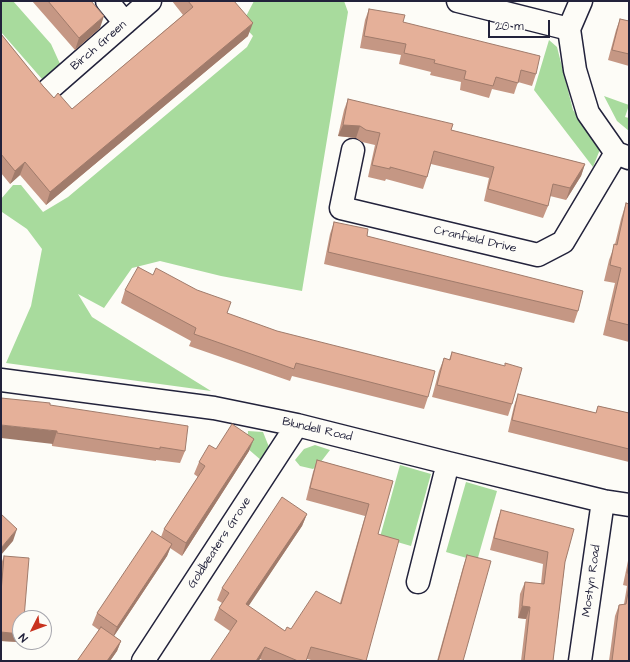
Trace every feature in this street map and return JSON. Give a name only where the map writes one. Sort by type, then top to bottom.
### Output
[{"type":"street","points":[[107,1],[125,23]]},
{"type":"street","name":"Birch Green","points":[[47,91],[150,1]]},
{"type":"street","points":[[458,1],[569,29]]},
{"type":"street","points":[[581,1],[569,29],[575,70],[588,113],[622,155]]},
{"type":"street","name":"Cranfield Drive","points":[[353,150],[341,208],[538,255],[563,242],[622,155]]},
{"type":"street","name":"Blundell Road","points":[[1,380],[214,408],[297,425],[448,463],[629,505]]},
{"type":"street","name":"Goldbeaters Grove","points":[[143,661],[297,425]]},
{"type":"street","points":[[418,582],[448,463]]},
{"type":"street","name":"Mostyn Road","points":[[580,661],[603,500]]},
{"type":"green space","points":[[1,1],[13,1],[51,44],[61,66],[42,79],[1,32]]},
{"type":"green space","points":[[254,1],[344,1],[348,12],[302,291],[221,276],[160,261],[132,268],[104,308],[78,294],[92,317],[211,391],[6,363],[31,306],[42,249],[27,229],[2,212],[1,199],[13,185],[21,185],[43,212],[68,197],[247,47],[253,36],[242,24]]},
{"type":"green space","points":[[549,40],[557,47],[573,110],[601,147],[593,167],[534,90]]},
{"type":"green space","points":[[604,96],[629,105],[625,117],[629,118],[629,131],[617,121]]},
{"type":"green space","points":[[248,431],[263,432],[269,447],[262,461],[247,448]]},
{"type":"green space","points":[[315,445],[330,450],[320,463],[313,469],[300,466],[295,460],[304,449]]},
{"type":"green space","points":[[400,465],[431,474],[411,546],[380,537]]},
{"type":"green space","points":[[466,482],[497,491],[477,561],[446,552]]},
{"type":"building","points":[[48,1],[91,1],[104,16],[79,38]]},
{"type":"building","points":[[188,1],[234,1],[253,23],[50,192],[25,162],[15,171],[1,154],[1,34],[54,98],[58,93],[72,109],[193,7]]},
{"type":"building","points":[[369,9],[405,15],[403,22],[540,56],[536,74],[521,70],[518,83],[496,77],[493,86],[464,79],[466,71],[434,63],[435,60],[404,53],[406,44],[364,36]]},
{"type":"building","points":[[620,19],[629,21],[629,54],[612,50]]},
{"type":"building","points":[[348,99],[453,124],[451,130],[585,164],[570,188],[553,184],[548,206],[488,189],[494,167],[434,151],[427,177],[390,167],[390,169],[372,165],[380,133],[366,130],[360,126],[343,125]]},
{"type":"building","points":[[626,203],[629,204],[629,325],[609,320],[621,268],[610,265],[614,244],[617,245]]},
{"type":"building","points":[[334,222],[368,229],[367,236],[583,291],[578,311],[328,252]]},
{"type":"building","points":[[138,267],[153,275],[156,268],[197,290],[231,302],[227,313],[277,331],[435,371],[428,397],[296,363],[294,369],[194,334],[196,328],[125,290]]},
{"type":"building","points":[[452,352],[505,366],[505,363],[522,368],[512,404],[437,385],[444,358],[450,360]]},
{"type":"building","points":[[518,394],[596,413],[598,406],[629,413],[629,449],[512,420]]},
{"type":"building","points":[[1,398],[50,403],[50,405],[188,426],[185,451],[160,447],[160,449],[57,433],[57,431],[1,425]]},
{"type":"building","points":[[232,424],[254,439],[186,543],[164,529],[205,466],[199,462],[209,445],[216,449]]},
{"type":"building","points":[[317,460],[393,481],[378,534],[399,540],[366,661],[311,647],[306,661],[298,661],[265,647],[256,661],[210,661],[237,621],[219,608],[229,593],[222,588],[282,497],[307,514],[246,604],[285,631],[287,627],[291,629],[316,591],[341,604],[369,504],[310,488]]},
{"type":"building","points":[[501,510],[574,529],[565,562],[553,661],[524,661],[530,607],[522,606],[525,582],[544,584],[548,552],[494,538]]},
{"type":"building","points":[[1,514],[17,529],[1,548]]},
{"type":"building","points":[[152,531],[172,544],[117,627],[97,613]]},
{"type":"building","points":[[467,555],[491,561],[463,661],[438,661]]},
{"type":"building","points":[[4,556],[29,558],[25,610],[12,610],[12,633],[1,632],[1,592]]},
{"type":"building","points":[[629,587],[629,661],[612,661],[619,605],[626,604]]},
{"type":"building","points":[[101,627],[121,641],[107,661],[77,661]]}]
